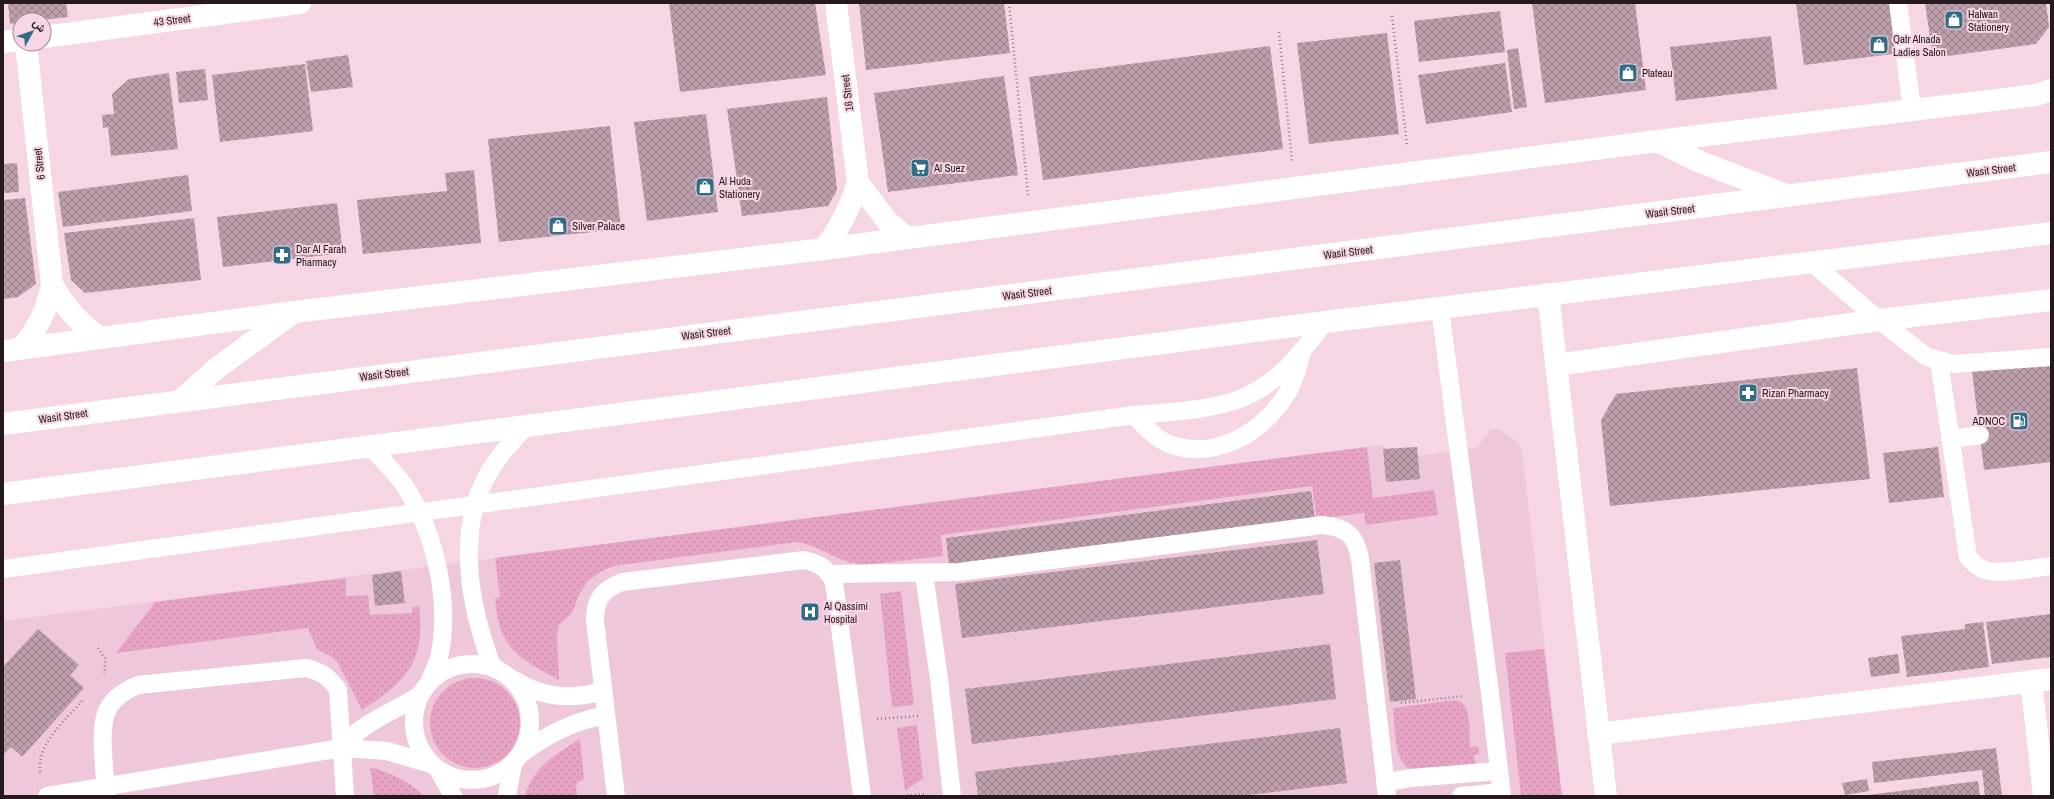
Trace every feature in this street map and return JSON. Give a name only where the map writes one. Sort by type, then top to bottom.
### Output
[{"type":"street","name":"43 Street","points":[[52,36],[300,3]]},
{"type":"street","name":"16 Street","points":[[824,249],[839,229],[848,213],[858,183],[836,3]]},
{"type":"street","name":"6 Street","points":[[11,350],[32,335],[42,319],[49,302],[52,284],[27,52]]},
{"type":"street","points":[[11,350],[294,312],[824,249],[1410,172],[2036,94],[2051,90]]},
{"type":"street","points":[[1657,141],[1700,162],[1789,196]]},
{"type":"street","name":"Wasit Street","points":[[3,424],[181,400],[1789,196],[2048,159]]},
{"type":"street","points":[[858,183],[888,222],[907,238]]},
{"type":"street","points":[[3,494],[1325,322],[2051,233]]},
{"type":"street","name":"6 Street","points":[[52,284],[73,316],[86,328],[102,338]]},
{"type":"street","points":[[1548,294],[1606,796]]},
{"type":"street","points":[[1556,365],[1879,320],[2051,300]]},
{"type":"street","points":[[181,400],[255,339],[294,312]]},
{"type":"street","points":[[1598,734],[2041,680],[2044,796]]},
{"type":"lane","points":[[1898,3],[1912,109]]},
{"type":"lane","points":[[1811,262],[1916,350],[1939,361],[1954,364],[2051,357]]},
{"type":"lane","points":[[1440,308],[1490,693],[1501,794],[1461,796]]},
{"type":"lane","points":[[3,569],[1134,415],[1211,407],[1236,401],[1266,384],[1282,372],[1301,353],[1325,322]]},
{"type":"lane","points":[[1134,415],[1150,432],[1168,443],[1175,445],[1190,449],[1212,449],[1233,442],[1253,431],[1270,415],[1285,397],[1295,376],[1301,353]]},
{"type":"lane","points":[[1939,361],[1952,439],[1965,547],[1968,557],[1975,565],[1983,570],[1994,572],[2051,566]]},
{"type":"lane","points":[[493,668],[485,646],[474,598],[470,542],[475,504],[487,475],[504,449],[526,427]]},
{"type":"lane","points":[[1952,439],[1980,435]]},
{"type":"lane","points":[[370,447],[406,488],[427,529],[438,566],[442,607],[442,633],[438,658],[430,680],[420,695],[414,712],[414,731],[419,749],[435,768],[453,796]]},
{"type":"lane","points":[[830,574],[924,574],[965,572],[1322,525],[1336,526],[1349,534],[1357,545],[1386,790],[1410,778],[1499,771]]},
{"type":"lane","points":[[616,796],[603,691],[596,608],[601,596],[610,587],[622,582],[804,560],[823,566],[830,574],[834,582],[862,796]]},
{"type":"lane","points":[[924,574],[943,714],[952,796]]},
{"type":"lane","points":[[430,680],[444,670],[460,665],[477,664],[493,668],[538,692],[554,696],[587,695],[603,691]]},
{"type":"lane","points":[[106,791],[102,728],[105,713],[113,701],[124,690],[138,685],[306,668],[319,671],[330,678],[338,690],[345,796]]},
{"type":"lane","points":[[507,796],[517,760],[529,735],[530,714],[523,694],[510,678]]},
{"type":"lane","points":[[342,748],[349,739],[361,729],[420,695]]},
{"type":"lane","points":[[47,796],[106,791],[342,748],[387,751],[435,768],[453,778],[469,781],[485,780],[500,774],[535,743],[569,725],[606,715]]},
{"type":"path","points":[[1009,3],[1031,222]]},
{"type":"path","points":[[1392,16],[1410,172]]},
{"type":"path","points":[[1279,32],[1295,187]]},
{"type":"path","points":[[98,648],[103,653],[106,667],[100,680]]},
{"type":"path","points":[[1377,706],[1490,693]]},
{"type":"path","points":[[40,774],[40,759],[46,744],[85,697]]},
{"type":"path","points":[[852,721],[943,714]]},
{"type":"shaded area","name":"Al Qassimi Hospital","points":[[1491,429],[1498,429],[1518,442],[1522,451],[1562,796],[3,796],[3,621],[1383,445],[1383,449],[1417,447],[1418,456],[1477,448]]},
{"type":"shaded area","points":[[1367,447],[1373,498],[1434,490],[1438,515],[1366,525],[1364,513],[1317,519],[1312,486],[941,535],[943,556],[864,565],[846,561],[814,547],[797,542],[613,566],[600,572],[588,581],[580,593],[572,613],[559,625],[557,634],[559,680],[522,658],[513,650],[506,640],[497,615],[495,598],[500,597],[495,558]]},
{"type":"shaded area","points":[[346,578],[346,596],[368,595],[370,615],[412,613],[412,607],[419,606],[419,642],[416,656],[410,668],[390,689],[362,710],[338,663],[332,657],[317,649],[308,628],[116,653],[155,602]]},
{"type":"shaded area","points":[[901,591],[914,705],[892,707],[880,594]]},
{"type":"shaded area","points":[[1544,649],[1562,796],[1521,796],[1505,653]]},
{"type":"shaded area","points":[[475,678],[492,681],[507,691],[517,706],[520,723],[517,740],[507,755],[492,765],[475,768],[458,765],[443,755],[433,740],[430,723],[433,706],[443,691],[458,681]]},
{"type":"shaded area","points":[[1455,700],[1461,702],[1465,706],[1467,712],[1470,727],[1470,747],[1478,746],[1479,754],[1474,755],[1475,765],[1414,772],[1407,767],[1398,753],[1393,708]]},
{"type":"shaded area","points":[[917,725],[923,778],[905,791],[897,728]]},
{"type":"shaded area","points":[[580,739],[584,779],[576,784],[577,796],[525,796],[534,777],[546,762]]},
{"type":"shaded area","points":[[370,767],[398,778],[418,790],[424,796],[374,796]]},
{"type":"building","points":[[8,3],[66,3],[68,17],[52,19],[52,12],[12,12],[12,24],[10,24]]},
{"type":"building","points":[[669,3],[815,3],[826,75],[680,92]]},
{"type":"building","points":[[859,3],[1004,3],[1010,53],[866,70]]},
{"type":"building","points":[[1532,3],[1635,3],[1646,90],[1545,103]]},
{"type":"building","points":[[1796,3],[1895,3],[1901,53],[1804,65]]},
{"type":"building","points":[[1925,3],[2046,3],[2049,27],[2036,44],[1933,58]]},
{"type":"building","points":[[1500,11],[1505,52],[1419,62],[1414,21]]},
{"type":"building","points":[[1387,33],[1399,134],[1309,144],[1297,43]]},
{"type":"building","points":[[1771,36],[1777,89],[1676,101],[1670,47]]},
{"type":"building","points":[[1270,46],[1283,149],[1043,180],[1029,77]]},
{"type":"building","points":[[1518,48],[1527,107],[1514,109],[1507,50]]},
{"type":"building","points":[[348,55],[353,87],[311,92],[306,61]]},
{"type":"building","points":[[1505,63],[1512,112],[1426,124],[1418,75]]},
{"type":"building","points":[[305,64],[313,131],[220,142],[212,75]]},
{"type":"building","points":[[205,69],[208,100],[179,103],[176,72]]},
{"type":"building","points":[[169,73],[178,149],[111,156],[108,127],[103,128],[102,115],[114,114],[112,94],[129,79]]},
{"type":"building","points":[[1004,76],[1018,175],[888,192],[874,93]]},
{"type":"building","points":[[827,97],[837,190],[828,206],[742,216],[727,109]]},
{"type":"building","points":[[706,114],[718,212],[647,221],[634,122]]},
{"type":"building","points":[[610,126],[621,229],[499,242],[488,139]]},
{"type":"building","points":[[17,163],[19,192],[4,193],[3,164]]},
{"type":"building","points":[[474,170],[481,243],[363,254],[357,200],[447,191],[445,173]]},
{"type":"building","points":[[188,175],[192,211],[63,227],[58,192]]},
{"type":"building","points":[[25,198],[36,284],[18,297],[3,299],[3,200]]},
{"type":"building","points":[[337,203],[343,253],[223,267],[217,217]]},
{"type":"building","points":[[194,218],[201,280],[85,293],[71,280],[64,233]]},
{"type":"building","points":[[2051,361],[2051,462],[1984,470],[1972,371]]},
{"type":"building","points":[[1857,368],[1870,479],[1610,506],[1601,420],[1616,394]]},
{"type":"building","points":[[1417,447],[1420,479],[1386,482],[1383,449]]},
{"type":"building","points":[[1938,447],[1944,497],[1889,503],[1883,453]]},
{"type":"building","points":[[1311,491],[1315,519],[949,566],[946,538]]},
{"type":"building","points":[[1317,540],[1324,594],[962,638],[955,584]]},
{"type":"building","points":[[1400,560],[1416,699],[1390,702],[1374,563]]},
{"type":"building","points":[[401,571],[405,603],[375,606],[372,575]]},
{"type":"building","points":[[2051,614],[2051,657],[1992,664],[1986,622]]},
{"type":"building","points":[[1983,622],[1989,667],[1907,677],[1901,636],[1965,629],[1965,624]]},
{"type":"building","points":[[38,629],[79,665],[70,675],[84,688],[22,757],[11,747],[3,755],[3,667]]},
{"type":"building","points":[[1330,644],[1336,699],[972,744],[965,689]]},
{"type":"building","points":[[1898,654],[1900,673],[1871,677],[1868,658]]},
{"type":"building","points":[[1340,728],[1347,783],[1241,796],[978,796],[975,772]]},
{"type":"building","points":[[1996,748],[2002,796],[1985,796],[1982,770],[1874,783],[1872,762]]},
{"type":"building","points":[[1867,779],[1869,791],[1845,795],[1842,783]]},
{"type":"building","points":[[1978,781],[1980,796],[1868,796],[1868,795]]},
{"type":"place","name":"Halwan Stationery","points":[[1954,20]]},
{"type":"place","name":"Qatr Alnada Ladies Salon","points":[[1879,45]]},
{"type":"place","name":"Plateau","points":[[1628,73]]},
{"type":"place","name":"Al Suez","points":[[920,168]]},
{"type":"place","name":"Al Huda Stationery","points":[[705,187]]},
{"type":"place","name":"Silver Palace","points":[[558,226]]},
{"type":"place","name":"Dar Al Farah Pharmacy","points":[[282,255]]},
{"type":"place","name":"Rizan Pharmacy","points":[[1748,393]]},
{"type":"place","name":"ADNOC","points":[[2019,421]]},
{"type":"place","name":"Al Qassimi Hospital","points":[[810,612]]}]
